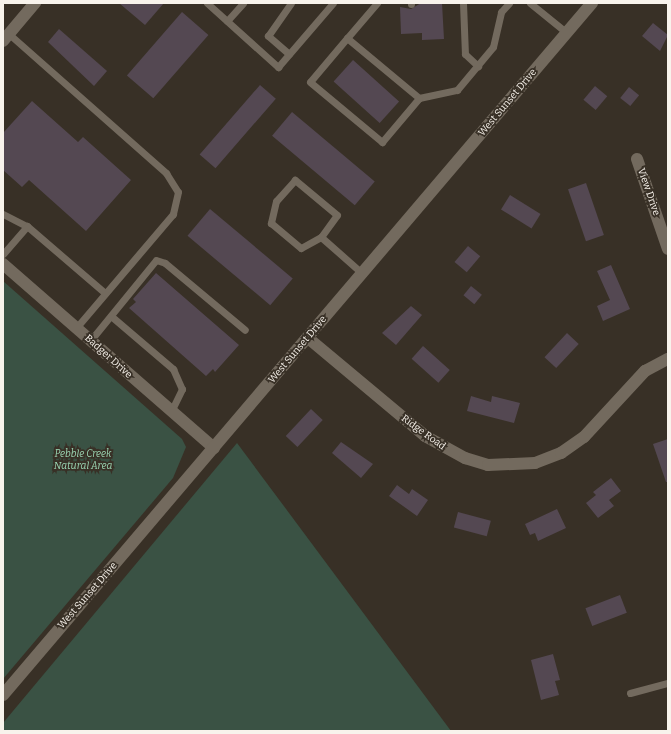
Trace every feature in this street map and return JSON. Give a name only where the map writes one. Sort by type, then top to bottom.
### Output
[{"type":"main road","name":"West Sunset Drive","points":[[3,695],[363,274],[592,3]]},
{"type":"main road","points":[[6,37],[30,5]]},
{"type":"main road","name":"View Drive","points":[[637,159],[668,249]]},
{"type":"main road","name":"Badger Drive","points":[[3,264],[214,448]]},
{"type":"main road","name":"Ridge Road","points":[[308,338],[425,436],[444,449],[488,465],[535,463],[562,453],[584,437],[644,371],[668,360]]},
{"type":"lane","points":[[207,3],[278,67],[333,3]]},
{"type":"lane","points":[[227,22],[243,3]]},
{"type":"lane","points":[[289,54],[268,36],[291,3]]},
{"type":"lane","points":[[377,3],[310,82],[382,142],[419,98],[457,90],[493,47],[501,12],[509,3]]},
{"type":"lane","points":[[463,3],[465,54],[478,66]]},
{"type":"lane","points":[[530,3],[567,33]]},
{"type":"lane","points":[[6,37],[176,185],[179,199],[173,214],[76,328]]},
{"type":"lane","points":[[347,38],[419,98]]},
{"type":"lane","points":[[295,180],[337,215],[321,237],[301,248],[271,223],[276,201],[295,180]]},
{"type":"lane","points":[[3,214],[27,226],[105,294]]},
{"type":"lane","points":[[3,254],[27,226]]},
{"type":"lane","points":[[321,237],[363,274]]},
{"type":"lane","points":[[90,341],[147,270],[160,260],[245,330]]},
{"type":"lane","points":[[111,316],[173,369],[182,389],[171,412]]},
{"type":"lane","points":[[630,693],[668,683]]},
{"type":"green space","name":"Pebble Creek Natural Area","points":[[3,281],[182,439],[186,447],[173,478],[3,679]]},
{"type":"green space","points":[[237,443],[451,731],[3,731],[3,723]]},
{"type":"building","points":[[119,3],[164,3],[145,25]]},
{"type":"building","points":[[421,3],[442,3],[444,39],[422,40],[422,33],[401,34],[400,7],[411,9]]},
{"type":"building","points":[[182,12],[208,35],[153,98],[127,75]]},
{"type":"building","points":[[653,23],[668,35],[660,51],[642,36]]},
{"type":"building","points":[[59,29],[107,71],[94,86],[48,42]]},
{"type":"building","points":[[353,60],[399,101],[380,123],[334,82]]},
{"type":"building","points":[[260,85],[276,99],[215,168],[200,154]]},
{"type":"building","points":[[595,86],[607,96],[596,110],[583,100]]},
{"type":"building","points":[[629,87],[639,95],[630,106],[620,98]]},
{"type":"building","points":[[32,101],[78,142],[83,137],[131,180],[86,231],[29,180],[22,187],[3,170],[3,133]]},
{"type":"building","points":[[292,112],[375,181],[355,205],[272,136]]},
{"type":"building","points":[[586,183],[604,235],[586,241],[568,189]]},
{"type":"building","points":[[510,195],[541,214],[532,228],[501,209]]},
{"type":"building","points":[[210,209],[293,278],[270,305],[188,236]]},
{"type":"building","points":[[468,246],[480,256],[467,272],[455,262]]},
{"type":"building","points":[[611,265],[630,309],[603,321],[597,306],[610,300],[597,271]]},
{"type":"building","points":[[156,273],[239,345],[215,372],[213,369],[206,376],[129,308],[136,302],[133,299]]},
{"type":"building","points":[[471,286],[482,295],[474,304],[463,295]]},
{"type":"building","points":[[411,306],[422,315],[396,345],[382,333]]},
{"type":"building","points":[[567,333],[579,344],[556,368],[544,357]]},
{"type":"building","points":[[423,346],[450,370],[438,383],[412,359]]},
{"type":"building","points":[[471,396],[491,402],[492,396],[520,403],[514,423],[467,411]]},
{"type":"building","points":[[311,409],[323,420],[297,447],[286,436]]},
{"type":"building","points":[[668,439],[668,482],[666,482],[653,444]]},
{"type":"building","points":[[341,442],[373,464],[361,478],[332,453]]},
{"type":"building","points":[[611,478],[621,491],[609,500],[614,506],[598,518],[586,503],[596,495],[593,492]]},
{"type":"building","points":[[397,485],[409,494],[412,489],[428,500],[417,516],[389,496]]},
{"type":"building","points":[[557,509],[566,528],[538,541],[535,533],[530,535],[525,524]]},
{"type":"building","points":[[458,512],[491,521],[487,536],[454,527]]},
{"type":"building","points":[[620,595],[627,613],[592,626],[585,608]]},
{"type":"building","points":[[553,654],[560,680],[555,681],[559,695],[541,700],[531,660]]}]
